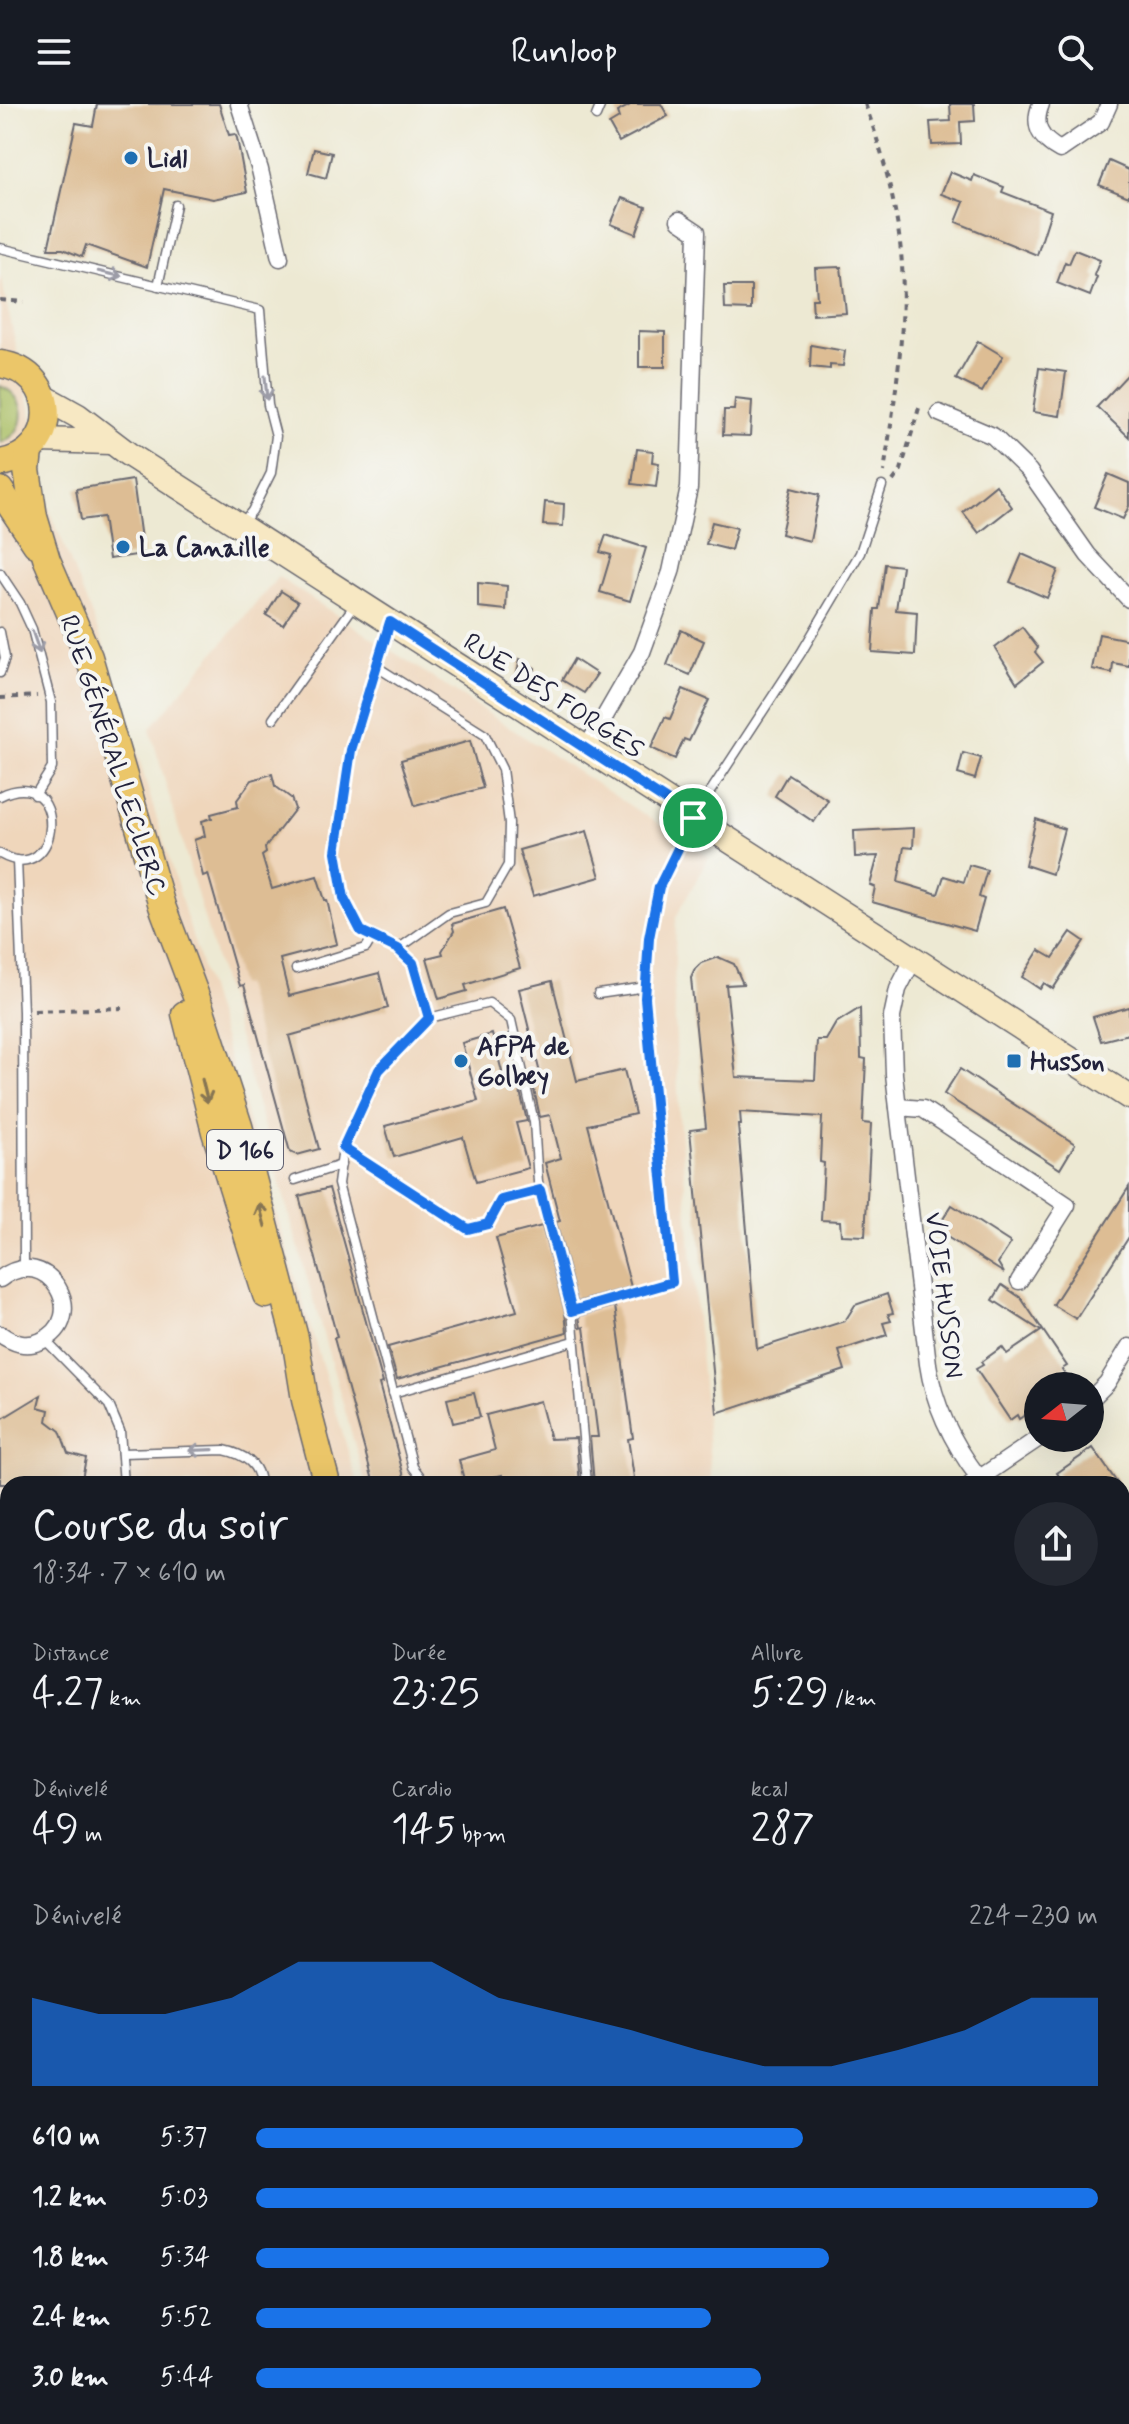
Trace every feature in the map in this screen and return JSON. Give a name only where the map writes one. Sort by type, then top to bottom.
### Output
[{"type":"main road","points":[[0,340],[5,365],[25,373],[36,383],[44,397]]},
{"type":"main road","name":"RUE DES FORGES","points":[[44,397],[78,416],[111,442],[240,526],[1129,1097]]},
{"type":"main road","name":"RUE GÉNÉRAL LECLERC","points":[[44,397],[44,427],[27,470],[34,517],[47,560],[89,657],[162,906],[200,1007],[239,1126],[295,1338],[321,1476]]},
{"type":"main road","points":[[0,463],[19,458],[34,446],[111,442]]},
{"type":"main road","name":"RUE GÉNÉRAL LECLERC","points":[[0,490],[47,560]]},
{"type":"street","points":[[239,104],[260,170],[280,258]]},
{"type":"street","points":[[1038,110],[1039,132],[1048,143],[1060,150],[1101,122],[1109,104]]},
{"type":"street","points":[[586,749],[642,652],[671,572],[689,488],[697,232],[679,220]]},
{"type":"street","points":[[939,413],[993,436],[1029,471],[1088,555],[1129,599]]},
{"type":"street","name":"VOIE HUSSON","points":[[913,960],[898,989],[892,1017],[898,1107],[932,1390],[972,1476]]},
{"type":"street","points":[[898,1107],[923,1109],[1067,1205],[1019,1281]]},
{"type":"street","points":[[0,1279],[24,1269],[48,1275],[62,1294],[63,1316],[59,1326],[45,1340],[33,1344],[21,1344],[0,1334]]},
{"type":"street","points":[[1104,1386],[1129,1347]]},
{"type":"street","points":[[982,1476],[1024,1448]]},
{"type":"lane","points":[[596,116],[601,104]]},
{"type":"lane","points":[[158,286],[176,205]]},
{"type":"lane","points":[[0,248],[260,310],[268,405],[276,436],[271,473],[252,511],[240,526]]},
{"type":"lane","points":[[572,1311],[672,1282],[646,987],[649,938],[659,887],[693,818],[801,653],[860,553],[882,484]]},
{"type":"lane","points":[[0,573],[20,603],[32,629],[51,702],[52,768],[35,795]]},
{"type":"lane","points":[[273,719],[357,601]]},
{"type":"lane","points":[[390,622],[351,750],[336,852],[344,898],[361,931],[398,949],[413,963],[429,1018]]},
{"type":"lane","points":[[0,632],[5,658],[0,673]]},
{"type":"lane","points":[[377,667],[485,735],[502,769],[509,823],[508,865],[486,903],[449,913],[398,949]]},
{"type":"lane","points":[[0,854],[17,860],[38,853],[51,835],[50,813],[35,795],[24,791],[1,794]]},
{"type":"lane","points":[[17,860],[23,1012],[24,1269]]},
{"type":"lane","points":[[296,969],[366,948],[373,936]]},
{"type":"lane","points":[[598,994],[646,987]]},
{"type":"lane","points":[[420,1476],[413,1467],[338,1184],[343,1148],[379,1070],[429,1018],[489,1003],[511,1020],[534,1122],[540,1190],[572,1311],[586,1476]]},
{"type":"lane","points":[[343,1148],[468,1229],[488,1224],[501,1200],[540,1190]]},
{"type":"lane","points":[[295,1180],[341,1165]]},
{"type":"lane","points":[[45,1340],[109,1405],[120,1431],[123,1476]]},
{"type":"lane","points":[[393,1393],[574,1341]]},
{"type":"lane","points":[[122,1453],[224,1450],[252,1462],[260,1476]]},
{"type":"path","points":[[865,104],[876,132],[902,263],[901,341],[882,484],[894,480],[901,470],[919,408],[939,413]]},
{"type":"path","points":[[0,300],[24,302]]},
{"type":"path","points":[[23,1012],[122,1008]]},
{"type":"shaded area","points":[[0,274],[43,466],[47,503],[107,654],[356,1476],[0,1476]]},
{"type":"shaded area","name":"AFPA de Golbey","points":[[278,577],[709,857],[676,917],[674,996],[679,1117],[711,1476],[364,1476],[150,729]]},
{"type":"green space","points":[[0,386],[16,398],[22,414],[16,431],[0,443]]},
{"type":"building","name":"Lidl","points":[[97,104],[219,104],[229,135],[235,134],[237,138],[247,192],[213,199],[164,189],[147,267],[86,245],[82,257],[63,249],[48,249],[76,123],[93,126]]},
{"type":"building","points":[[632,104],[661,104],[668,116],[619,142],[609,124],[619,118],[617,112]]},
{"type":"building","points":[[950,104],[974,104],[975,121],[960,122],[961,144],[932,145],[930,122],[951,121]]},
{"type":"building","points":[[314,149],[332,153],[326,178],[308,173]]},
{"type":"building","points":[[1109,161],[1129,170],[1129,197],[1099,185]]},
{"type":"building","points":[[950,172],[972,181],[974,175],[1004,187],[1002,192],[1051,211],[1037,255],[956,222],[964,202],[941,194]]},
{"type":"building","points":[[622,198],[646,207],[636,234],[611,224]]},
{"type":"building","points":[[1075,250],[1100,260],[1090,296],[1057,283],[1065,262],[1069,264]]},
{"type":"building","points":[[841,267],[846,313],[813,315],[812,299],[817,299],[815,268]]},
{"type":"building","points":[[724,286],[751,286],[751,310],[725,309]]},
{"type":"building","points":[[639,331],[665,332],[665,367],[639,367]]},
{"type":"building","points":[[978,341],[1003,356],[982,392],[956,379]]},
{"type":"building","points":[[811,345],[845,351],[843,366],[830,365],[830,369],[810,367]]},
{"type":"building","points":[[1039,368],[1066,372],[1060,416],[1033,412]]},
{"type":"building","points":[[1129,373],[1129,437],[1097,407]]},
{"type":"building","points":[[735,399],[752,401],[750,436],[723,435],[724,410],[734,410]]},
{"type":"building","points":[[637,449],[653,451],[652,462],[659,463],[656,487],[632,484]]},
{"type":"building","points":[[1108,474],[1129,483],[1129,506],[1123,519],[1094,507]]},
{"type":"building","points":[[133,480],[143,554],[109,559],[103,517],[81,520],[76,489]]},
{"type":"building","points":[[996,485],[1012,507],[979,533],[963,512]]},
{"type":"building","points":[[791,488],[819,495],[810,541],[781,534]]},
{"type":"building","points":[[545,502],[564,504],[563,526],[543,525]]},
{"type":"building","points":[[712,522],[737,528],[731,550],[706,544]]},
{"type":"building","points":[[606,535],[646,548],[630,601],[600,592],[611,555],[600,552]]},
{"type":"building","points":[[1022,554],[1058,570],[1047,598],[1010,582]]},
{"type":"building","points":[[885,564],[902,566],[896,610],[917,612],[915,655],[872,652],[875,609],[879,609]]},
{"type":"building","points":[[478,583],[507,586],[506,610],[478,607]]},
{"type":"building","points":[[281,591],[298,602],[283,625],[266,615]]},
{"type":"building","points":[[1022,627],[1038,648],[1035,652],[1043,662],[1017,683],[995,648]]},
{"type":"building","points":[[681,630],[704,641],[690,675],[667,665]]},
{"type":"building","points":[[1099,634],[1129,640],[1129,666],[1113,663],[1112,673],[1092,669]]},
{"type":"building","points":[[520,659],[535,668],[532,686],[516,677]]},
{"type":"building","points":[[574,659],[597,674],[584,693],[562,680]]},
{"type":"building","points":[[683,689],[709,700],[689,741],[684,739],[675,759],[651,748],[665,717],[670,719]]},
{"type":"building","points":[[470,741],[483,788],[415,806],[401,760]]},
{"type":"building","points":[[963,753],[981,758],[975,779],[958,774]]},
{"type":"building","points":[[272,774],[275,786],[291,798],[295,809],[262,856],[272,889],[317,876],[327,900],[337,944],[280,959],[289,996],[379,973],[388,1008],[289,1036],[319,1149],[297,1155],[290,1152],[244,985],[240,986],[208,874],[203,876],[194,840],[205,836],[202,821],[212,818],[211,814],[238,807],[237,800],[252,780]]},
{"type":"building","points":[[788,774],[828,800],[814,822],[775,796]]},
{"type":"building","points":[[1036,819],[1064,829],[1052,874],[1025,865]]},
{"type":"building","points":[[914,828],[913,848],[904,847],[898,882],[938,894],[944,876],[964,882],[969,865],[987,870],[979,897],[984,899],[975,931],[872,902],[875,887],[870,885],[878,856],[855,857],[854,831]]},
{"type":"building","points":[[587,831],[600,877],[533,896],[519,850]]},
{"type":"building","points":[[503,909],[520,968],[465,985],[467,991],[439,999],[427,958],[443,954],[454,931],[452,924]]},
{"type":"building","points":[[1071,932],[1084,941],[1053,989],[1044,983],[1040,989],[1022,977],[1039,950],[1053,958]]},
{"type":"building","points":[[718,957],[734,964],[743,984],[726,985],[736,1077],[815,1080],[817,1040],[826,1040],[836,1023],[860,1008],[861,1058],[866,1059],[863,1123],[871,1124],[865,1236],[841,1235],[840,1221],[821,1220],[824,1163],[820,1162],[822,1117],[740,1112],[741,1125],[738,1125],[757,1349],[845,1321],[855,1305],[887,1294],[893,1313],[888,1314],[891,1321],[883,1323],[887,1335],[839,1351],[845,1370],[717,1413],[690,1130],[706,1128],[691,978],[701,963]]},
{"type":"building","points":[[552,981],[577,1081],[624,1070],[635,1114],[588,1125],[631,1287],[577,1302],[556,1222],[560,1221],[545,1163],[561,1158],[550,1115],[540,1117],[531,1076],[540,1073],[519,989]]},
{"type":"building","points":[[1129,1007],[1129,1034],[1101,1041],[1093,1017]]},
{"type":"building","points":[[492,1034],[505,1083],[517,1079],[527,1121],[516,1123],[528,1168],[476,1182],[463,1137],[394,1157],[385,1126],[478,1101],[462,1043]]},
{"type":"building","points":[[960,1069],[1075,1144],[1060,1169],[944,1094]]},
{"type":"building","points":[[1129,1187],[1129,1237],[1076,1319],[1053,1305]]},
{"type":"building","points":[[329,1188],[383,1383],[379,1384],[404,1476],[372,1476],[299,1196]]},
{"type":"building","points":[[952,1205],[1011,1243],[998,1263],[1004,1273],[936,1230]]},
{"type":"building","points":[[542,1226],[565,1312],[567,1332],[397,1379],[388,1347],[517,1311],[496,1238]]},
{"type":"building","points":[[1002,1285],[1021,1298],[1067,1366],[1062,1369],[1064,1372],[1024,1372],[1024,1416],[1019,1419],[1017,1415],[1010,1420],[976,1369],[1002,1347],[1007,1354],[1041,1331],[993,1300]]},
{"type":"building","points":[[615,1306],[633,1438],[628,1439],[634,1476],[593,1476],[590,1437],[598,1437],[584,1327],[581,1328],[579,1316]]},
{"type":"building","points":[[474,1393],[480,1417],[453,1423],[447,1399]]},
{"type":"building","points":[[41,1395],[38,1407],[49,1410],[47,1421],[60,1431],[68,1453],[86,1458],[83,1476],[0,1476],[0,1420]]},
{"type":"building","points":[[540,1401],[550,1439],[576,1438],[579,1476],[463,1476],[459,1460],[495,1450],[486,1415]]},
{"type":"building","points":[[1087,1452],[1096,1452],[1112,1476],[1059,1476],[1057,1473]]},
{"type":"place","name":"Lidl","points":[[131,158]]},
{"type":"place","name":"La Canaille","points":[[123,547]]},
{"type":"place","name":"AFPA de Golbey","points":[[461,1061]]},
{"type":"place","name":"Husson","points":[[1014,1061]]},
{"type":"route","points":[[390,622],[693,818],[659,887],[649,938],[645,998],[672,1282],[572,1311],[540,1190],[501,1200],[488,1224],[468,1229],[343,1148],[379,1070],[429,1018],[413,963],[398,949],[361,931],[344,898],[336,852],[351,750],[390,622]]}]
